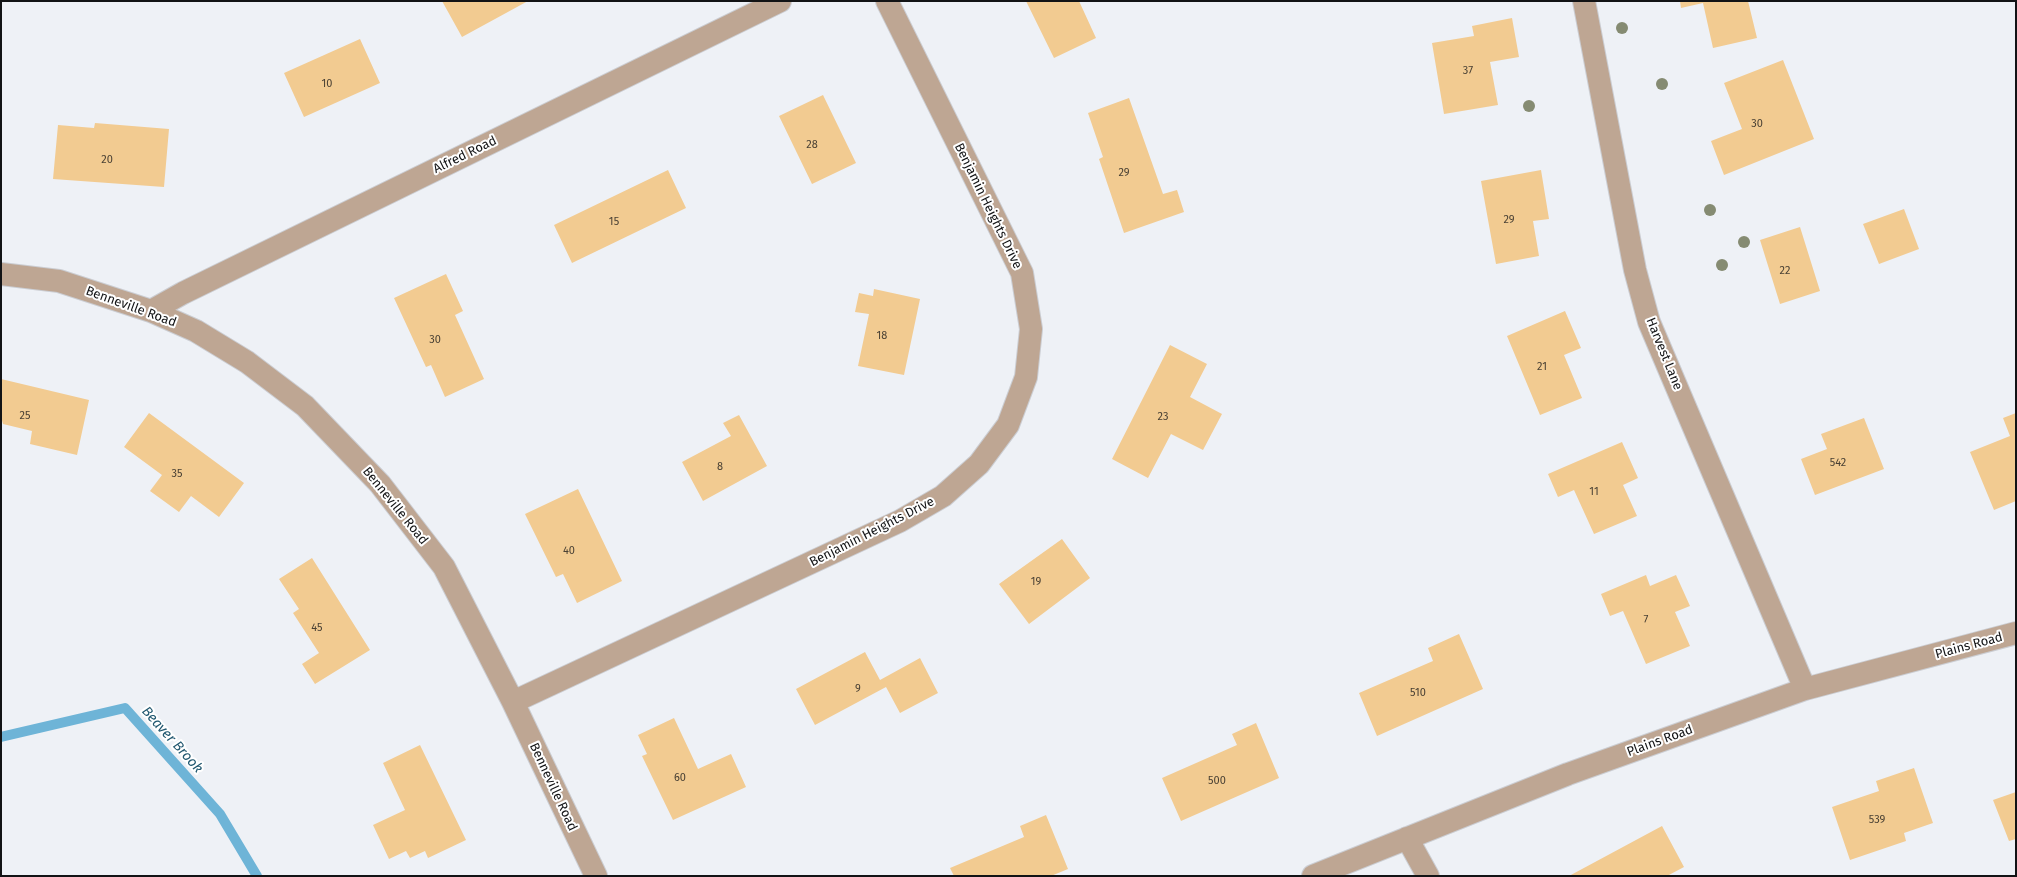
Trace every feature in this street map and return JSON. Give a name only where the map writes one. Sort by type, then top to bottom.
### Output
[{"type":"street","name":"Alfred Road","points":[[151,311],[182,294],[780,1]]},
{"type":"street","name":"Benjamin Heights Drive","points":[[513,702],[900,521],[943,496],[980,464],[1008,425],[1026,378],[1031,329],[1022,274],[887,1]]},
{"type":"street","name":"Harvest Lane","points":[[1584,1],[1635,270],[1649,322],[1805,689]]},
{"type":"street","name":"Benneville Road","points":[[1,274],[59,281],[151,311],[196,331],[247,362],[305,406],[380,484],[444,567],[513,702],[596,876]]},
{"type":"street","name":"Plains Road","points":[[1313,876],[1568,774],[1805,689],[2015,636]]},
{"type":"street","points":[[1407,838],[1428,876]]},
{"type":"building","points":[[442,1],[528,1],[462,37]]},
{"type":"building","points":[[1026,1],[1079,1],[1096,38],[1054,58]]},
{"type":"building","points":[[1680,1],[1748,1],[1757,38],[1713,48],[1703,3],[1681,8]]},
{"type":"building","points":[[1512,18],[1519,57],[1490,62],[1498,105],[1444,114],[1432,43],[1474,36],[1472,26]]},
{"type":"building","points":[[360,39],[380,83],[304,117],[284,73]]},
{"type":"building","points":[[1783,60],[1814,139],[1724,175],[1711,141],[1742,129],[1724,83]]},
{"type":"building","points":[[823,95],[856,163],[812,184],[779,116]]},
{"type":"building","points":[[1129,98],[1163,194],[1177,190],[1184,212],[1124,233],[1099,159],[1103,157],[1088,113]]},
{"type":"building","points":[[95,123],[169,129],[164,187],[53,179],[58,125],[94,128]]},
{"type":"building","points":[[668,170],[686,208],[572,263],[554,225]]},
{"type":"building","points":[[1541,170],[1549,219],[1533,221],[1539,256],[1496,264],[1481,181]]},
{"type":"building","points":[[1904,209],[1919,249],[1879,264],[1863,224]]},
{"type":"building","points":[[1800,227],[1820,291],[1780,304],[1760,240]]},
{"type":"building","points":[[446,274],[463,311],[455,315],[484,379],[445,397],[431,365],[426,367],[394,298]]},
{"type":"building","points":[[874,289],[920,299],[904,375],[858,366],[869,314],[855,312],[859,293],[873,296]]},
{"type":"building","points":[[1565,311],[1581,348],[1564,355],[1582,398],[1540,415],[1507,336]]},
{"type":"building","points":[[1170,345],[1207,364],[1190,397],[1222,414],[1203,450],[1171,434],[1148,478],[1112,459]]},
{"type":"building","points":[[1,379],[89,400],[77,455],[30,444],[32,431],[3,424],[1,417]]},
{"type":"building","points":[[149,413],[244,483],[219,517],[191,496],[179,512],[150,491],[162,475],[124,447]]},
{"type":"building","points":[[2016,413],[2016,501],[1994,510],[1970,452],[2010,436],[2003,418]]},
{"type":"building","points":[[739,415],[767,466],[703,501],[682,462],[731,436],[723,423]]},
{"type":"building","points":[[1864,418],[1884,469],[1815,495],[1801,459],[1827,449],[1821,434]]},
{"type":"building","points":[[1622,442],[1638,478],[1623,485],[1637,516],[1594,534],[1574,490],[1558,497],[1548,474]]},
{"type":"building","points":[[578,489],[622,581],[577,603],[563,574],[556,577],[525,514]]},
{"type":"building","points":[[1062,539],[1090,578],[1029,624],[999,584]]},
{"type":"building","points":[[312,558],[370,650],[315,684],[302,664],[319,653],[293,613],[299,609],[279,579]]},
{"type":"building","points":[[1646,575],[1650,586],[1676,575],[1690,606],[1675,612],[1690,646],[1646,664],[1623,611],[1610,616],[1601,594]]},
{"type":"building","points":[[1459,634],[1483,689],[1377,736],[1359,693],[1433,661],[1428,648]]},
{"type":"building","points":[[865,652],[880,680],[920,658],[938,693],[900,713],[886,687],[815,725],[796,689]]},
{"type":"building","points":[[674,718],[698,769],[731,754],[746,787],[673,820],[642,756],[647,754],[638,735]]},
{"type":"building","points":[[1256,723],[1279,778],[1181,821],[1162,778],[1237,745],[1232,734]]},
{"type":"building","points":[[420,745],[466,840],[428,858],[425,851],[410,858],[406,851],[389,859],[373,825],[405,810],[383,763]]},
{"type":"building","points":[[1914,768],[1933,823],[1904,833],[1906,841],[1850,860],[1832,807],[1879,791],[1876,781]]},
{"type":"building","points":[[2016,792],[2016,839],[2009,841],[1993,800]]},
{"type":"building","points":[[1046,815],[1068,869],[1051,876],[954,876],[950,868],[1024,837],[1020,826]]},
{"type":"building","points":[[1662,826],[1684,867],[1667,876],[1569,876]]},
{"type":"waterway","name":"Beaver Brook","points":[[1,737],[125,708],[220,814],[257,876]]}]
